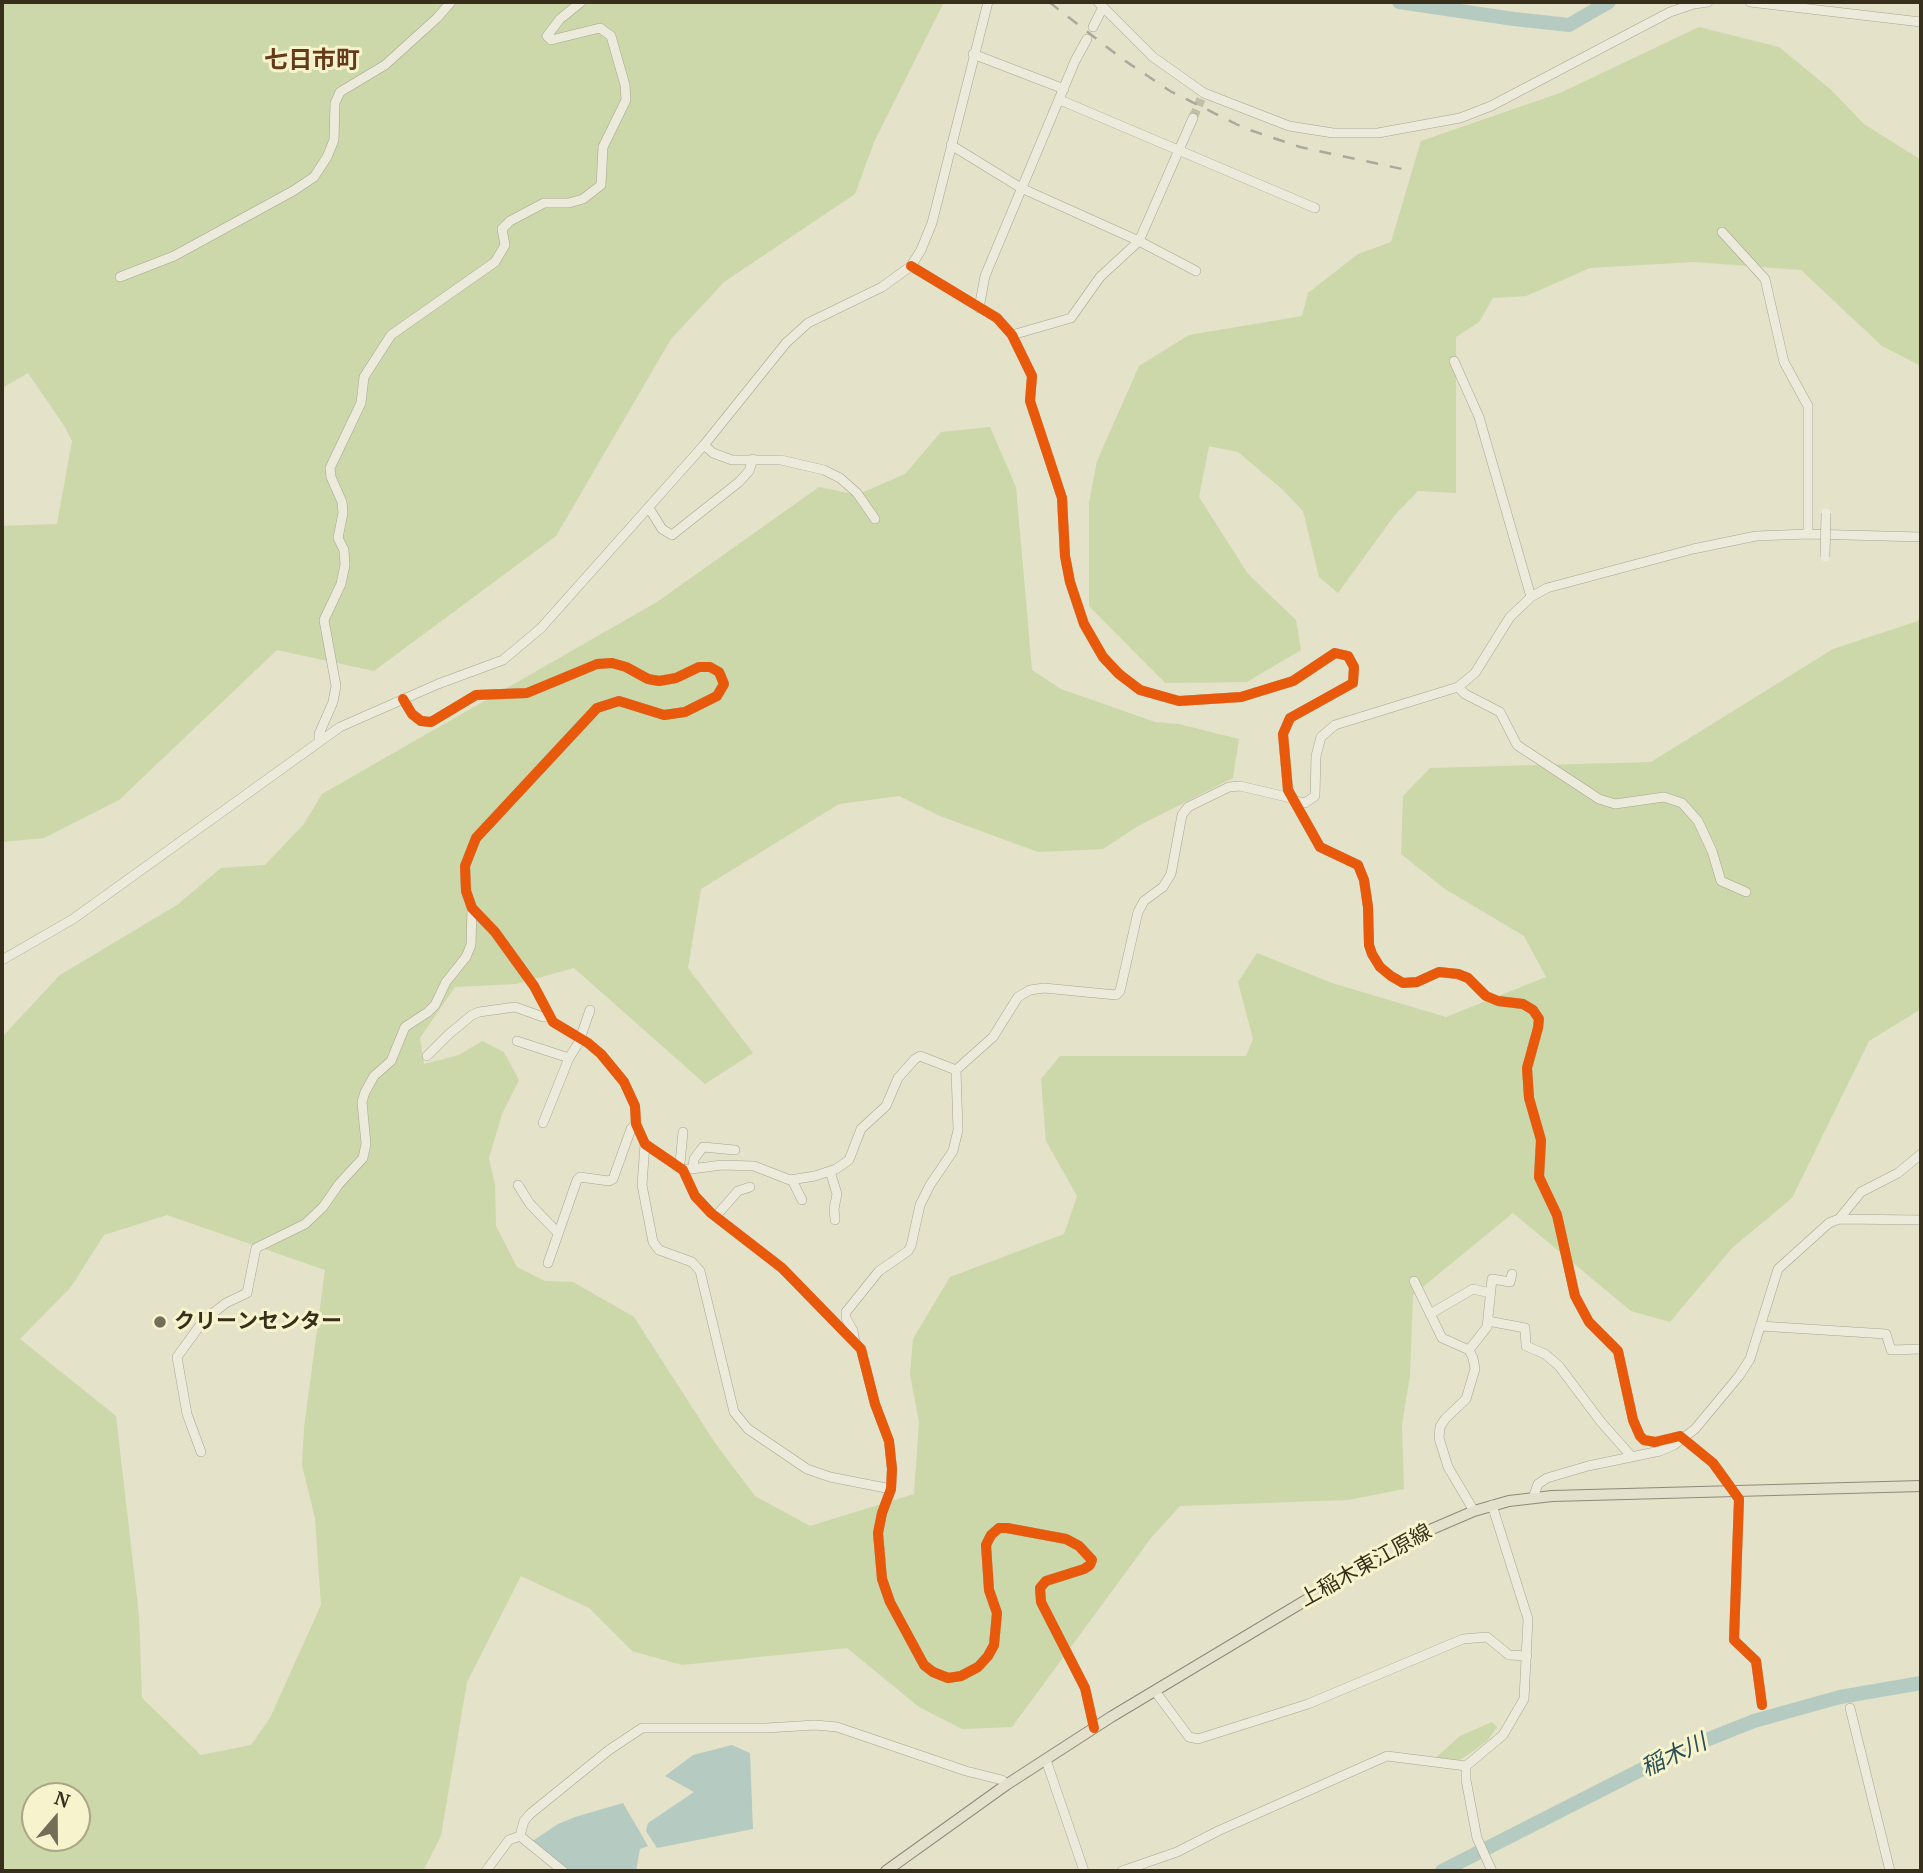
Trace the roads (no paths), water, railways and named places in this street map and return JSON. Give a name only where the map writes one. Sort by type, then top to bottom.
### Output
[{"type":"main road","name":"上稲木東江原線","points":[[886,1871],[1006,1785],[1155,1690],[1383,1554],[1418,1535],[1474,1511],[1533,1498],[1921,1486]]},
{"type":"street","points":[[120,278],[174,256],[314,177],[334,140],[335,103],[340,92],[385,65],[451,2]]},
{"type":"street","points":[[319,742],[319,734],[333,702],[336,686],[324,620],[341,584],[345,565],[344,550],[338,538],[343,513],[342,502],[330,468],[361,403],[363,377],[391,335],[464,281],[495,262],[505,245],[502,229],[510,220],[544,203],[569,203],[583,199],[601,185],[603,147],[626,100],[625,85],[611,36],[600,28],[551,40],[547,36],[560,19],[581,2]]},
{"type":"street","points":[[2,960],[73,919],[340,727],[503,660],[541,628],[704,445],[786,343],[808,323],[882,286],[911,266],[932,223],[988,2]]},
{"type":"street","points":[[1093,27],[1100,5],[1153,57],[1202,96],[1289,126],[1333,133],[1378,133],[1423,127],[1460,118],[1491,106],[1670,12],[1708,2]]},
{"type":"street","points":[[1750,2],[1921,22]]},
{"type":"street","points":[[979,307],[985,276],[1075,61],[1087,39]]},
{"type":"street","points":[[973,54],[1064,89]]},
{"type":"street","points":[[1060,100],[1315,208]]},
{"type":"street","points":[[1012,335],[1071,318],[1100,277],[1139,241],[1193,118]]},
{"type":"street","points":[[951,145],[1021,188],[1139,241],[1196,271]]},
{"type":"street","points":[[1722,232],[1765,279],[1784,362],[1808,406],[1808,534]]},
{"type":"street","points":[[911,266],[997,318],[1012,335],[1031,376],[1030,401],[1062,498],[1070,582],[1084,624],[1103,657],[1119,674],[1140,690],[1179,701],[1241,697],[1293,681],[1335,653],[1348,656],[1354,667],[1353,683],[1290,718],[1283,734],[1286,780],[1293,800],[1320,847],[1358,865],[1364,880],[1372,954],[1380,967],[1404,983],[1417,982],[1439,972],[1458,974],[1468,978],[1486,996],[1498,1001],[1523,1004],[1539,1019],[1527,1068],[1530,1098],[1541,1140],[1539,1177],[1557,1215],[1575,1296],[1589,1322],[1618,1351],[1633,1420],[1640,1436],[1644,1440],[1655,1442],[1674,1436],[1683,1439],[1713,1462],[1739,1499],[1734,1640],[1756,1661],[1762,1705]]},
{"type":"street","points":[[1454,361],[1479,417],[1531,597]]},
{"type":"street","points":[[704,445],[722,457],[780,460],[824,470],[840,478],[857,494],[875,519]]},
{"type":"street","points":[[649,508],[662,529],[672,535],[739,482],[749,471],[753,459]]},
{"type":"street","points":[[1825,557],[1826,513]]},
{"type":"street","points":[[1305,819],[1315,796],[1316,756],[1321,737],[1335,725],[1458,687],[1475,673],[1510,617],[1531,597],[1548,588],[1693,548],[1756,536],[1808,534],[1921,537]]},
{"type":"street","points":[[201,1452],[187,1414],[177,1357],[204,1321],[226,1303],[247,1293],[256,1248],[305,1224],[323,1207],[339,1184],[363,1158],[366,1144],[362,1102],[365,1092],[374,1076],[391,1061],[405,1027],[435,1004],[471,945],[472,908],[464,880],[465,866],[476,838],[597,708],[619,701],[664,715],[685,712],[717,696],[723,684],[719,672],[710,667],[699,667],[676,678],[659,681],[612,663],[597,664],[527,693],[476,695],[430,722],[421,721],[412,714],[403,699]]},
{"type":"street","points":[[1458,687],[1465,694],[1500,712],[1517,745],[1599,799],[1615,804],[1664,797],[1682,803],[1698,821],[1712,851],[1721,881],[1746,892]]},
{"type":"street","points":[[956,1070],[993,1037],[1018,997],[1030,990],[1044,988],[1116,995],[1121,991],[1138,912],[1144,901],[1163,887],[1171,874],[1182,815],[1188,807],[1229,787],[1240,786],[1305,803],[1315,796]]},
{"type":"street","points":[[472,908],[495,933],[526,975],[550,1017],[557,1025],[601,1054],[624,1082],[635,1106],[636,1124],[645,1144],[642,1185],[653,1242],[659,1250],[692,1262],[700,1270],[734,1412],[748,1429],[807,1469],[830,1477],[891,1489]]},
{"type":"street","points":[[427,1056],[449,1034],[479,1012],[514,1007],[550,1017]]},
{"type":"street","points":[[543,1123],[590,1010]]},
{"type":"street","points":[[517,1041],[569,1058]]},
{"type":"street","points":[[645,1144],[685,1168],[754,1166],[792,1180],[815,1176],[849,1160],[861,1129],[886,1106],[898,1077],[915,1059],[920,1056],[956,1070]]},
{"type":"street","points":[[855,1342],[846,1312],[880,1271],[908,1251],[920,1205],[953,1151],[958,1130],[956,1070]]},
{"type":"street","points":[[548,1263],[578,1180],[580,1177],[609,1181],[613,1179],[631,1129],[636,1124]]},
{"type":"street","points":[[683,1132],[680,1163],[685,1168],[695,1196],[782,1268],[861,1349],[874,1404],[889,1441],[892,1469],[891,1489],[878,1533],[882,1579],[890,1602],[923,1665],[948,1678],[961,1676],[978,1667],[994,1645],[997,1613],[989,1590],[985,1556],[991,1535],[999,1528],[1007,1528],[1066,1539],[1087,1553],[1092,1560],[1090,1565],[1074,1573],[1046,1581],[1040,1588],[1041,1602],[1085,1688],[1094,1728]]},
{"type":"street","points":[[685,1168],[703,1147],[735,1150]]},
{"type":"street","points":[[1839,1219],[1861,1192],[1898,1173],[1921,1154]]},
{"type":"street","points":[[830,1171],[837,1194],[835,1220]]},
{"type":"street","points":[[792,1180],[802,1200]]},
{"type":"street","points":[[518,1185],[530,1204],[558,1234]]},
{"type":"street","points":[[716,1216],[738,1191],[750,1187]]},
{"type":"street","points":[[1533,1498],[1538,1484],[1547,1478],[1667,1449],[1695,1429],[1740,1376],[1750,1359],[1778,1269],[1829,1223],[1839,1219],[1921,1220]]},
{"type":"street","points":[[1469,1350],[1487,1327],[1492,1279],[1510,1282],[1512,1274]]},
{"type":"street","points":[[1414,1281],[1442,1338],[1469,1350],[1475,1369],[1472,1385],[1462,1405],[1444,1419],[1440,1427],[1443,1454],[1454,1480],[1474,1511]]},
{"type":"street","points":[[1430,1314],[1473,1289],[1490,1293]]},
{"type":"street","points":[[1488,1321],[1525,1328],[1526,1346],[1545,1354],[1559,1366],[1601,1423],[1632,1457]]},
{"type":"street","points":[[1760,1326],[1886,1334],[1891,1350],[1921,1349]]},
{"type":"street","points":[[1122,1871],[1177,1852],[1387,1756],[1465,1766],[1503,1735],[1517,1712],[1526,1689],[1528,1619],[1492,1505]]},
{"type":"street","points":[[1155,1690],[1189,1737],[1198,1739],[1308,1704],[1463,1639],[1487,1637],[1509,1655],[1527,1656]]},
{"type":"street","points":[[1850,1708],[1890,1871]]},
{"type":"street","points":[[520,1836],[524,1821],[530,1814],[609,1750],[642,1728],[766,1728],[815,1725],[838,1727],[966,1771],[1002,1780],[1006,1785]]},
{"type":"street","points":[[1046,1760],[1084,1871]]},
{"type":"street","points":[[1465,1766],[1465,1780],[1480,1846],[1490,1867]]},
{"type":"street","points":[[486,1871],[509,1840],[520,1836]]},
{"type":"street","points":[[520,1836],[563,1871]]},
{"type":"waterway","points":[[1399,2],[1569,25],[1609,2]]},
{"type":"waterway","name":"稲木川","points":[[1442,1871],[1676,1752],[1754,1721],[1840,1697],[1921,1683]]},
{"type":"tunnel","points":[[1193,118],[1201,99]]},
{"type":"railway","points":[[1049,2],[1121,58],[1170,91],[1244,128],[1300,147],[1402,169]]},
{"type":"place","name":"クリーンセンター","points":[[160,1322]]},
{"type":"district","name":"七日市町","points":[[312,61]]}]
